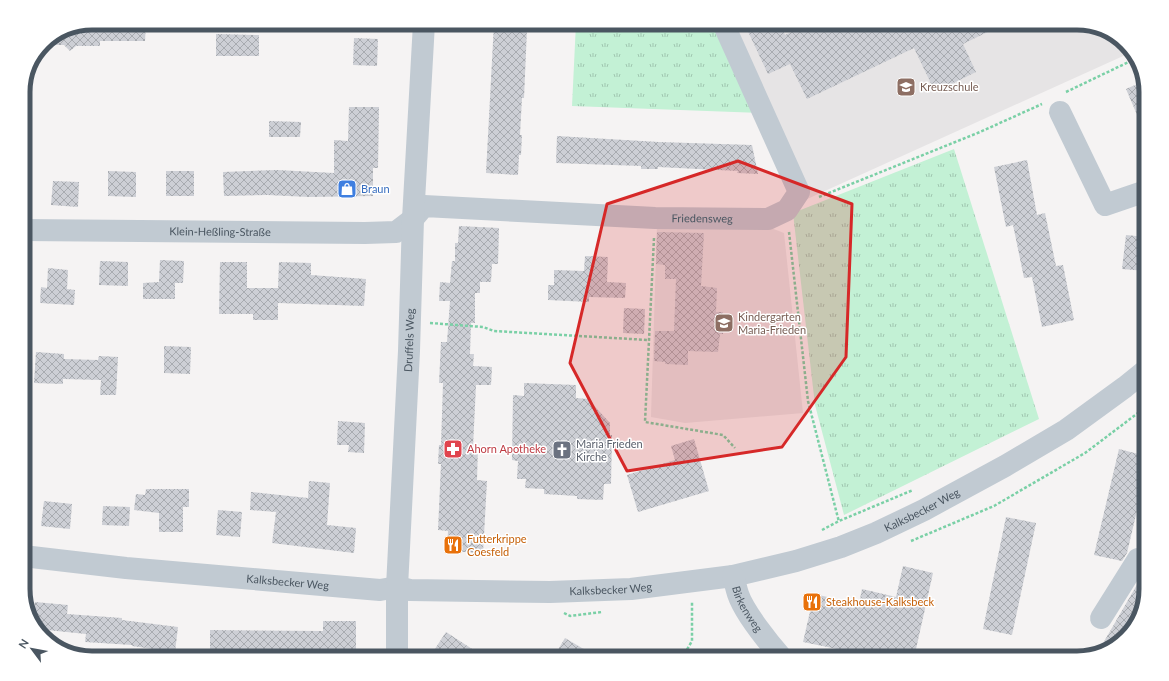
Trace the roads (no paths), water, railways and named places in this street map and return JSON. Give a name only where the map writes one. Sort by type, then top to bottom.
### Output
[{"type":"street","name":"Druffels Weg","points":[[397,651],[397,587],[424,30]]},
{"type":"street","name":"Friedensweg","points":[[414,219],[424,206],[655,218],[768,219],[787,210],[799,192],[726,30]]},
{"type":"street","points":[[1055,103],[1105,205],[1139,193]]},
{"type":"street","name":"Klein-Heßling-Straße","points":[[30,230],[365,233],[396,232],[414,219]]},
{"type":"street","name":"Kalksbecker Weg","points":[[30,557],[126,568],[380,590],[397,587],[410,590],[550,592],[631,590],[733,576],[796,561],[848,545],[924,510],[1005,466],[1066,430],[1139,376]]},
{"type":"street","points":[[1101,618],[1139,566]]},
{"type":"street","name":"Birkenweg","points":[[733,576],[738,594],[744,607],[776,651]]},
{"type":"place","name":"Kreuzschule","points":[[906,87]]},
{"type":"place","name":"Braun","points":[[347,189]]},
{"type":"place","name":"Kindergarten Maria-Frieden","points":[[724,323]]},
{"type":"place","name":"Ahorn Apotheke","points":[[453,449]]},
{"type":"place","name":"Maria Frieden Kirche","points":[[562,450]]},
{"type":"place","name":"Futterkrippe Coesfeld","points":[[453,545]]},
{"type":"place","name":"Steakhouse-Kalksbeck","points":[[812,602]]}]
